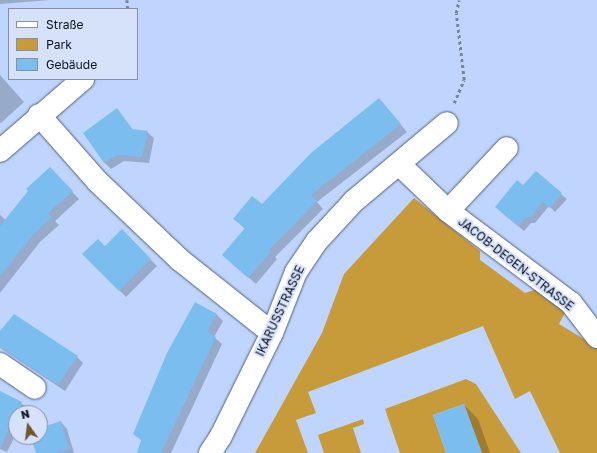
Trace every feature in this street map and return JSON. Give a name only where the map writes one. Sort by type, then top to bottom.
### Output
[{"type":"street","points":[[0,151],[39,115],[82,80]]},
{"type":"street","points":[[39,115],[97,181],[175,254],[272,333]]},
{"type":"street","name":"IKARUSSTRASSE","points":[[210,453],[221,436],[272,333],[296,272],[317,241],[354,201],[400,165],[446,123]]},
{"type":"street","name":"JACOB-DEGEN-STRASSE","points":[[448,211],[507,148]]},
{"type":"street","name":"JACOB-DEGEN-STRASSE","points":[[400,165],[448,211],[571,303],[597,337]]},
{"type":"street","points":[[0,364],[35,388]]},
{"type":"path","points":[[446,123],[464,80],[456,13],[459,0]]},
{"type":"green space","points":[[414,198],[480,251],[480,260],[525,293],[537,289],[566,311],[559,324],[597,347],[597,453],[560,453],[530,391],[515,399],[483,326],[308,392],[316,413],[296,420],[308,453],[255,453],[322,333],[344,274]]},
{"type":"green space","points":[[466,379],[476,384],[521,453],[482,453],[464,404],[433,415],[446,453],[400,453],[385,409]]},
{"type":"green space","points":[[363,419],[364,424],[353,428],[361,453],[324,453],[318,435]]},
{"type":"building","points":[[379,98],[401,124],[311,195],[317,201],[269,250],[271,252],[248,278],[222,255],[245,228],[233,219],[252,196],[262,204],[311,153]]},
{"type":"building","points":[[117,108],[132,129],[148,131],[142,157],[117,155],[104,163],[83,133]]},
{"type":"building","points":[[50,167],[73,191],[48,213],[52,217],[33,235],[0,276],[0,226],[28,191],[26,189]]},
{"type":"building","points":[[536,171],[562,193],[550,208],[543,202],[530,218],[525,218],[518,226],[495,207],[517,180],[523,185]]},
{"type":"building","points":[[122,229],[151,259],[119,291],[82,254],[98,239],[105,246]]},
{"type":"building","points":[[195,302],[217,314],[207,332],[216,337],[161,453],[137,453],[141,440],[133,434],[167,353]]},
{"type":"building","points":[[14,314],[78,356],[58,385],[0,347],[0,331]]},
{"type":"building","points":[[0,391],[22,402],[21,405],[8,405],[8,431],[0,448]]},
{"type":"building","points":[[464,404],[482,453],[446,453],[433,415]]},
{"type":"building","points":[[61,421],[69,449],[55,453],[36,453],[34,445],[48,445],[48,425]]}]
